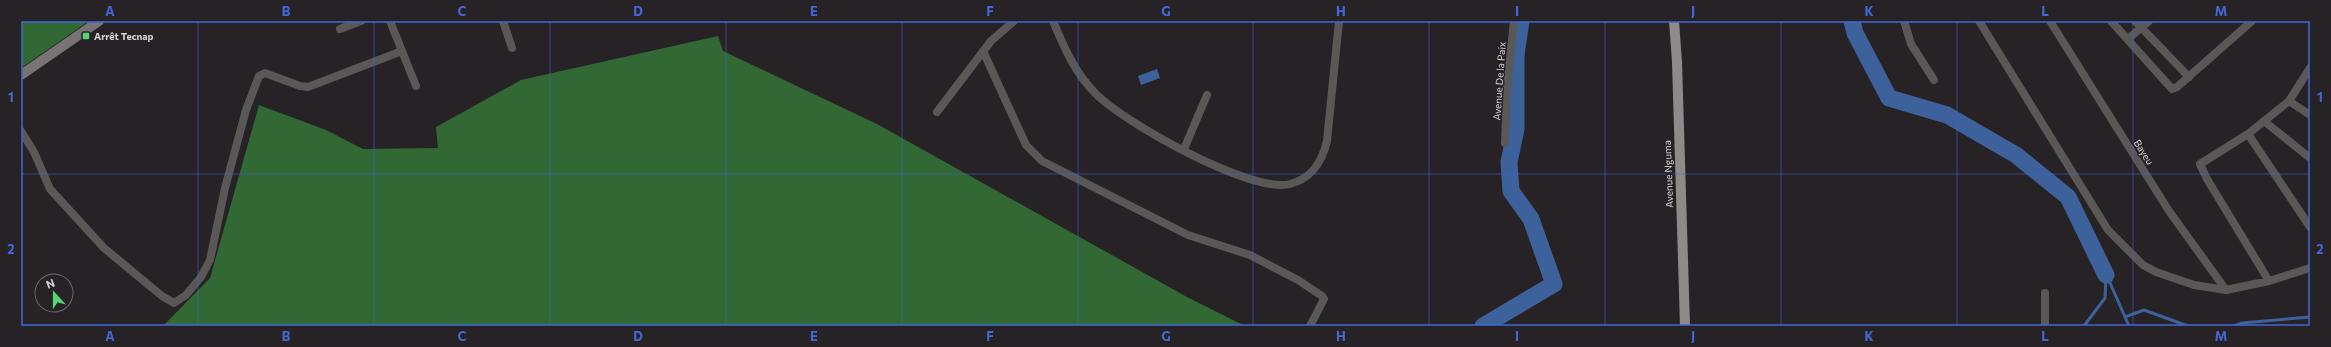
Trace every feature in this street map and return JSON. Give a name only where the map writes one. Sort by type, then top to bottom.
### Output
[{"type":"main road","name":"Avenue Nguma","points":[[1674,21],[1677,69],[1685,326]]},
{"type":"street","points":[[21,75],[99,21]]},
{"type":"street","points":[[340,29],[361,21]]},
{"type":"street","points":[[390,21],[416,86]]},
{"type":"street","points":[[503,21],[512,48]]},
{"type":"street","points":[[937,112],[991,40],[1014,21]]},
{"type":"street","points":[[1053,21],[1072,63],[1096,94],[1133,122],[1208,163],[1262,182],[1276,185],[1290,184],[1313,170],[1323,158],[1327,141],[1339,21]]},
{"type":"street","name":"Avenue De la Paix","points":[[1505,143],[1507,87],[1514,21]]},
{"type":"street","points":[[1904,21],[1911,44],[1934,80]]},
{"type":"street","points":[[1979,21],[2108,230],[2149,269],[2202,287],[2226,290],[2269,282],[2310,268]]},
{"type":"street","name":"Bayeu","points":[[2050,21],[2169,211],[2226,290]]},
{"type":"street","points":[[2111,21],[2172,89],[2189,77],[2252,21]]},
{"type":"street","points":[[2135,21],[2189,77]]},
{"type":"street","points":[[2128,39],[2149,21]]},
{"type":"street","points":[[21,131],[34,152],[50,189],[104,248],[162,296],[174,303],[191,289],[201,277],[210,260],[225,188],[246,110],[259,76],[265,73],[300,86],[308,87],[402,51]]},
{"type":"street","points":[[983,51],[1031,152],[1042,161],[1188,235],[1250,255],[1298,280],[1322,296],[1324,299],[1310,326]]},
{"type":"street","points":[[2269,282],[2201,166],[2201,163],[2248,134],[2289,101],[2310,68]]},
{"type":"street","points":[[1184,149],[1207,95]]},
{"type":"street","points":[[2289,101],[2310,114]]},
{"type":"street","points":[[2264,121],[2310,158]]},
{"type":"street","points":[[2248,134],[2310,228]]},
{"type":"street","points":[[2045,326],[2046,292]]},
{"type":"green space","points":[[21,21],[89,21],[21,68]]},
{"type":"green space","points":[[718,36],[723,51],[877,124],[1187,297],[1245,326],[163,326],[210,278],[259,105],[326,130],[363,149],[438,148],[436,127],[521,80]]},
{"type":"water","points":[[1157,69],[1160,78],[1141,85],[1138,76]]},
{"type":"waterway","points":[[1483,326],[1554,284],[1531,219],[1511,191],[1509,162],[1516,129],[1516,55],[1521,21]]},
{"type":"waterway","points":[[1852,21],[1855,33],[1889,98],[1947,115],[2016,155],[2068,197],[2106,275]]},
{"type":"waterway","points":[[2084,326],[2105,298],[2106,275]]},
{"type":"waterway","points":[[2107,276],[2129,326]]},
{"type":"waterway","points":[[2125,317],[2144,310],[2188,326]]},
{"type":"waterway","points":[[2234,326],[2242,323],[2310,317]]},
{"type":"place","name":"Arrêt Tecnap","points":[[86,36]]}]
